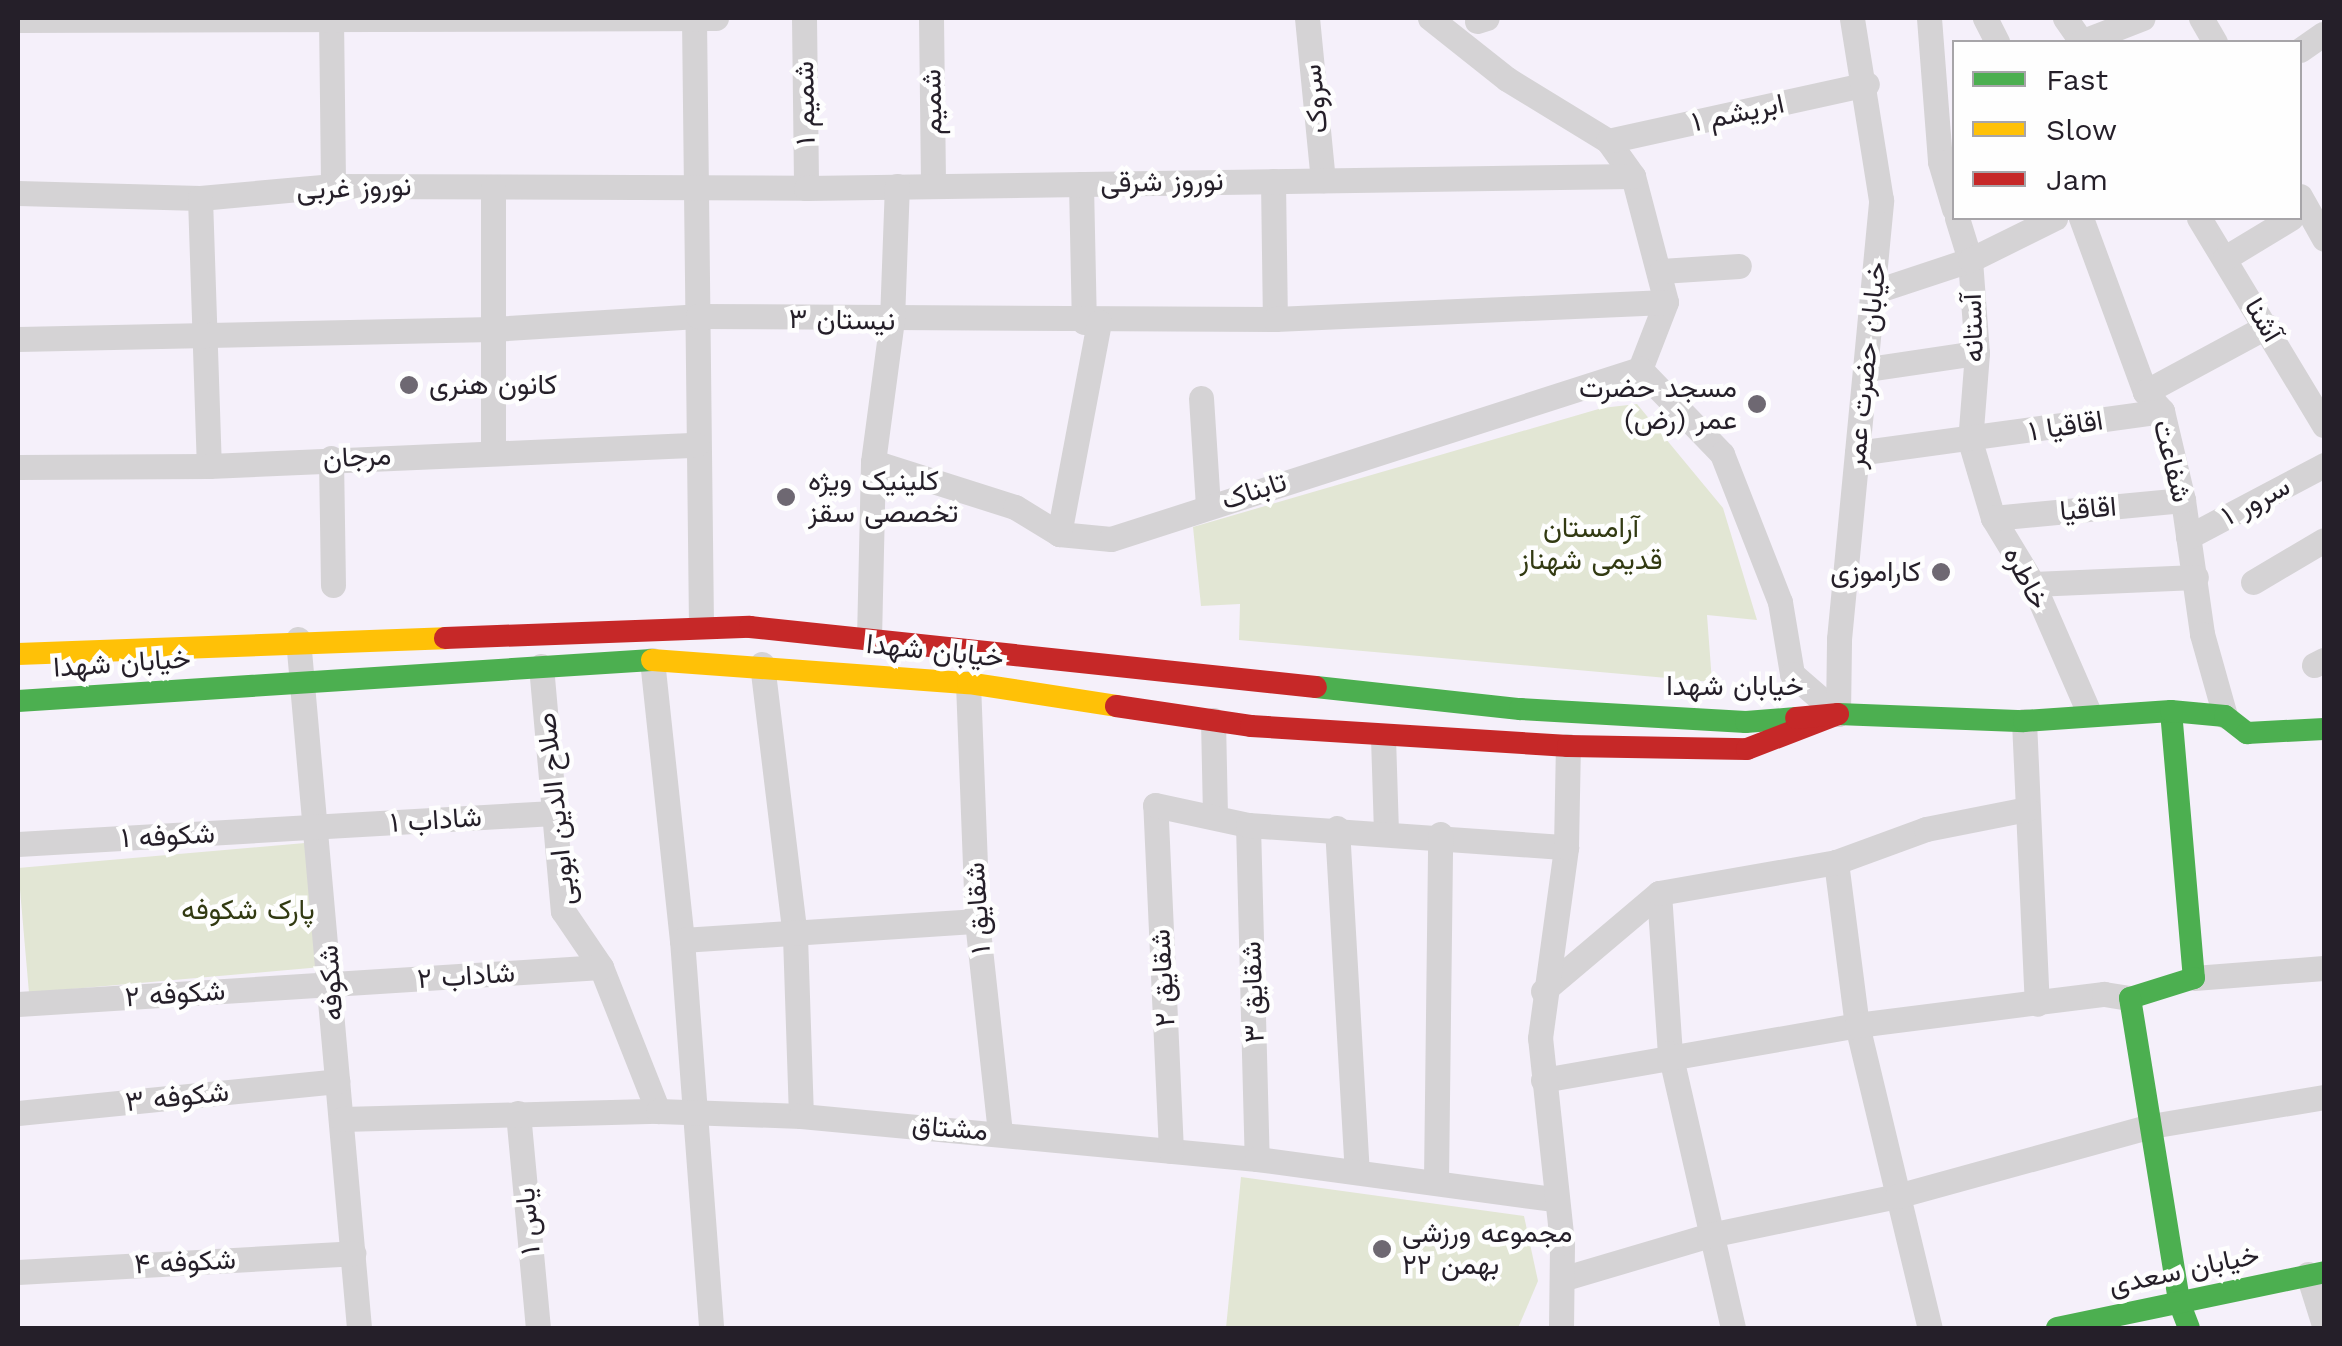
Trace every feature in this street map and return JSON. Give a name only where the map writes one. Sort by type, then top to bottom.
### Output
[{"type":"main road","name":"خیابان شهدا","points":[[18,654],[298,639],[702,626],[869,640],[1520,710],[1746,722],[1838,714],[2024,721],[2089,713],[2171,711],[2225,716],[2247,734],[2324,729]]},
{"type":"main road","name":"خیابان شهدا","points":[[18,701],[652,660],[762,664],[968,683],[1213,720],[1383,736],[1568,746],[1747,749],[1838,714]]},
{"type":"main road","points":[[2171,711],[2194,978],[2130,998],[2179,1302],[2189,1328]]},
{"type":"main road","name":"خیابان سعدی","points":[[2058,1328],[2316,1273]]},
{"type":"street","points":[[330,18],[333,186]]},
{"type":"street","points":[[694,18],[691,186],[698,316],[702,626]]},
{"type":"street","points":[[18,20],[716,18]]},
{"type":"street","name":"شمیم ۱","points":[[804,18],[806,188]]},
{"type":"street","name":"شمیم","points":[[931,18],[933,186]]},
{"type":"street","name":"سروک","points":[[1306,18],[1323,180]]},
{"type":"street","points":[[1430,18],[1507,79],[1608,141],[1633,176],[1666,302],[1640,369],[1722,454],[1780,602],[1792,674],[1838,714]]},
{"type":"street","name":"خیابان حضرت عمر","points":[[1838,714],[1881,200],[1867,84],[1852,18]]},
{"type":"street","points":[[1929,18],[1940,162],[1952,202]]},
{"type":"street","points":[[1985,18],[1997,40]]},
{"type":"street","points":[[2065,18],[2080,40]]},
{"type":"street","points":[[2086,40],[2142,18]]},
{"type":"street","points":[[2302,48],[2320,30]]},
{"type":"street","name":"ابریشم ۱","points":[[1608,141],[1867,84]]},
{"type":"street","name":"نوروز شرقی","points":[[691,186],[806,188],[1633,176]]},
{"type":"street","points":[[1273,181],[1275,319]]},
{"type":"street","points":[[1058,534],[1092,322],[1081,184]]},
{"type":"street","name":"نوروز غربی","points":[[18,193],[200,198],[333,186],[691,186]]},
{"type":"street","points":[[869,640],[873,462],[892,320],[897,186]]},
{"type":"street","points":[[493,450],[494,187]]},
{"type":"street","points":[[200,198],[202,336],[210,466]]},
{"type":"street","points":[[2302,213],[2324,239]]},
{"type":"street","name":"آستانه","points":[[1958,220],[1970,260],[1977,353],[1970,441]]},
{"type":"street","points":[[1873,292],[1970,260],[2051,220]]},
{"type":"street","name":"شفاعت","points":[[2082,220],[2154,401],[2183,500],[2202,634],[2225,716]]},
{"type":"street","name":"آشنا","points":[[2200,220],[2324,425]]},
{"type":"street","points":[[2226,258],[2283,220]]},
{"type":"street","points":[[1660,271],[1739,266]]},
{"type":"street","name":"نیستان ۳","points":[[18,339],[493,329],[698,316],[1092,322],[1275,319],[1666,302]]},
{"type":"street","name":"اقاقیا ۱","points":[[1857,453],[1970,441],[2154,401],[2267,326]]},
{"type":"street","points":[[1868,369],[1977,353]]},
{"type":"street","name":"تابناک","points":[[873,462],[1015,507],[1058,534],[1111,539],[1640,369]]},
{"type":"street","points":[[1201,398],[1208,506]]},
{"type":"street","name":"خاطره","points":[[1970,441],[1992,518],[2033,584],[2089,713]]},
{"type":"street","name":"مرجان","points":[[18,467],[210,466],[493,450],[697,445]]},
{"type":"street","points":[[331,458],[333,586]]},
{"type":"street","name":"سرور ۱","points":[[2188,537],[2324,464]]},
{"type":"street","name":"اقاقیا","points":[[1992,518],[2183,500]]},
{"type":"street","points":[[2253,582],[2324,540]]},
{"type":"street","points":[[2033,584],[2196,577]]},
{"type":"street","name":"شکوفه","points":[[298,639],[298,680],[319,828],[359,1328]]},
{"type":"street","points":[[652,660],[682,940],[710,1328]]},
{"type":"street","points":[[762,664],[796,936],[800,1116]]},
{"type":"street","name":"صلاح الدین ابوبی","points":[[541,666],[563,911],[600,967],[658,1111]]},
{"type":"street","name":"شقایق ۱","points":[[968,683],[976,921],[1000,1132]]},
{"type":"street","points":[[1213,720],[1215,815],[1248,824],[1386,830],[1566,847]]},
{"type":"street","points":[[2024,721],[2038,1004]]},
{"type":"street","points":[[1383,736],[1386,830]]},
{"type":"street","points":[[1561,1328],[1565,1278],[1543,1080],[1544,990],[1566,847],[1568,746]]},
{"type":"street","name":"شقایق ۲","points":[[1171,1151],[1155,805],[1215,815]]},
{"type":"street","points":[[1544,990],[1659,894],[1836,862],[1926,829],[2027,809]]},
{"type":"street","name":"شاداب ۱","points":[[319,828],[554,813]]},
{"type":"street","name":"شقایق ۳","points":[[1248,824],[1257,1159]]},
{"type":"street","name":"شکوفه ۱","points":[[18,844],[319,828]]},
{"type":"street","points":[[1337,828],[1357,1170]]},
{"type":"street","points":[[1436,1180],[1440,834]]},
{"type":"street","points":[[1836,862],[1857,1025],[1930,1328]]},
{"type":"street","points":[[1659,894],[1670,1053],[1733,1328]]},
{"type":"street","points":[[682,940],[796,936],[976,921]]},
{"type":"street","name":"شاداب ۲","points":[[332,984],[600,967]]},
{"type":"street","points":[[2194,978],[2324,968]]},
{"type":"street","name":"شکوفه ۲","points":[[18,1004],[332,984]]},
{"type":"street","points":[[1543,1080],[1670,1053],[1857,1025],[2104,994],[2130,998]]},
{"type":"street","name":"شکوفه ۳","points":[[18,1113],[337,1081]]},
{"type":"street","points":[[1565,1278],[1710,1235],[1897,1196],[2151,1126],[2324,1097]]},
{"type":"street","name":"مشتاق","points":[[342,1119],[658,1111],[800,1116],[1000,1132],[1357,1170],[1554,1199]]},
{"type":"street","name":"یاس ۱","points":[[518,1113],[538,1328]]},
{"type":"street","name":"شکوفه ۴","points":[[18,1272],[352,1253]]},
{"type":"street","points":[[2316,1273],[2324,1325]]},
{"type":"green space","name":"آرامستان قدیمی شهناز","points":[[1637,404],[1723,508],[1757,620],[1707,615],[1712,682],[1239,640],[1240,604],[1201,606],[1193,527],[1602,408]]},
{"type":"green space","name":"پارک شکوفه","points":[[305,843],[316,968],[29,993],[18,868]]},
{"type":"green space","name":"مجموعه ورزشی ۲۲ بهمن","points":[[1241,1177],[1524,1216],[1538,1281],[1518,1328],[1226,1328]]},
{"type":"traffic: fast","points":[[18,701],[652,660]]},
{"type":"traffic: fast","points":[[1316,687],[1520,709],[1746,722],[1796,718]]},
{"type":"traffic: fast","points":[[2171,711],[2194,978],[2130,998],[2179,1302],[2189,1328]]},
{"type":"traffic: fast","points":[[1838,714],[2024,721],[2171,711],[2225,716],[2247,733],[2324,729]]},
{"type":"traffic: fast","points":[[2057,1328],[2324,1272]]},
{"type":"traffic: slow","points":[[18,654],[445,638]]},
{"type":"traffic: slow","points":[[652,660],[968,683],[1116,706]]},
{"type":"traffic: jam","points":[[445,638],[750,627],[1316,687]]},
{"type":"traffic: jam","points":[[1116,706],[1251,726],[1568,746],[1747,749],[1838,714],[1796,718]]},
{"type":"place","name":"کانون هنری","points":[[409,385]]},
{"type":"place","name":"مسجد حضرت عمر (رض)","points":[[1757,404]]},
{"type":"place","name":"کلینیک ویژه تخصصی سقز","points":[[786,497]]},
{"type":"place","name":"کاراموزی","points":[[1941,572]]},
{"type":"place","name":"مجموعه ورزشی ۲۲ بهمن","points":[[1382,1249]]}]
